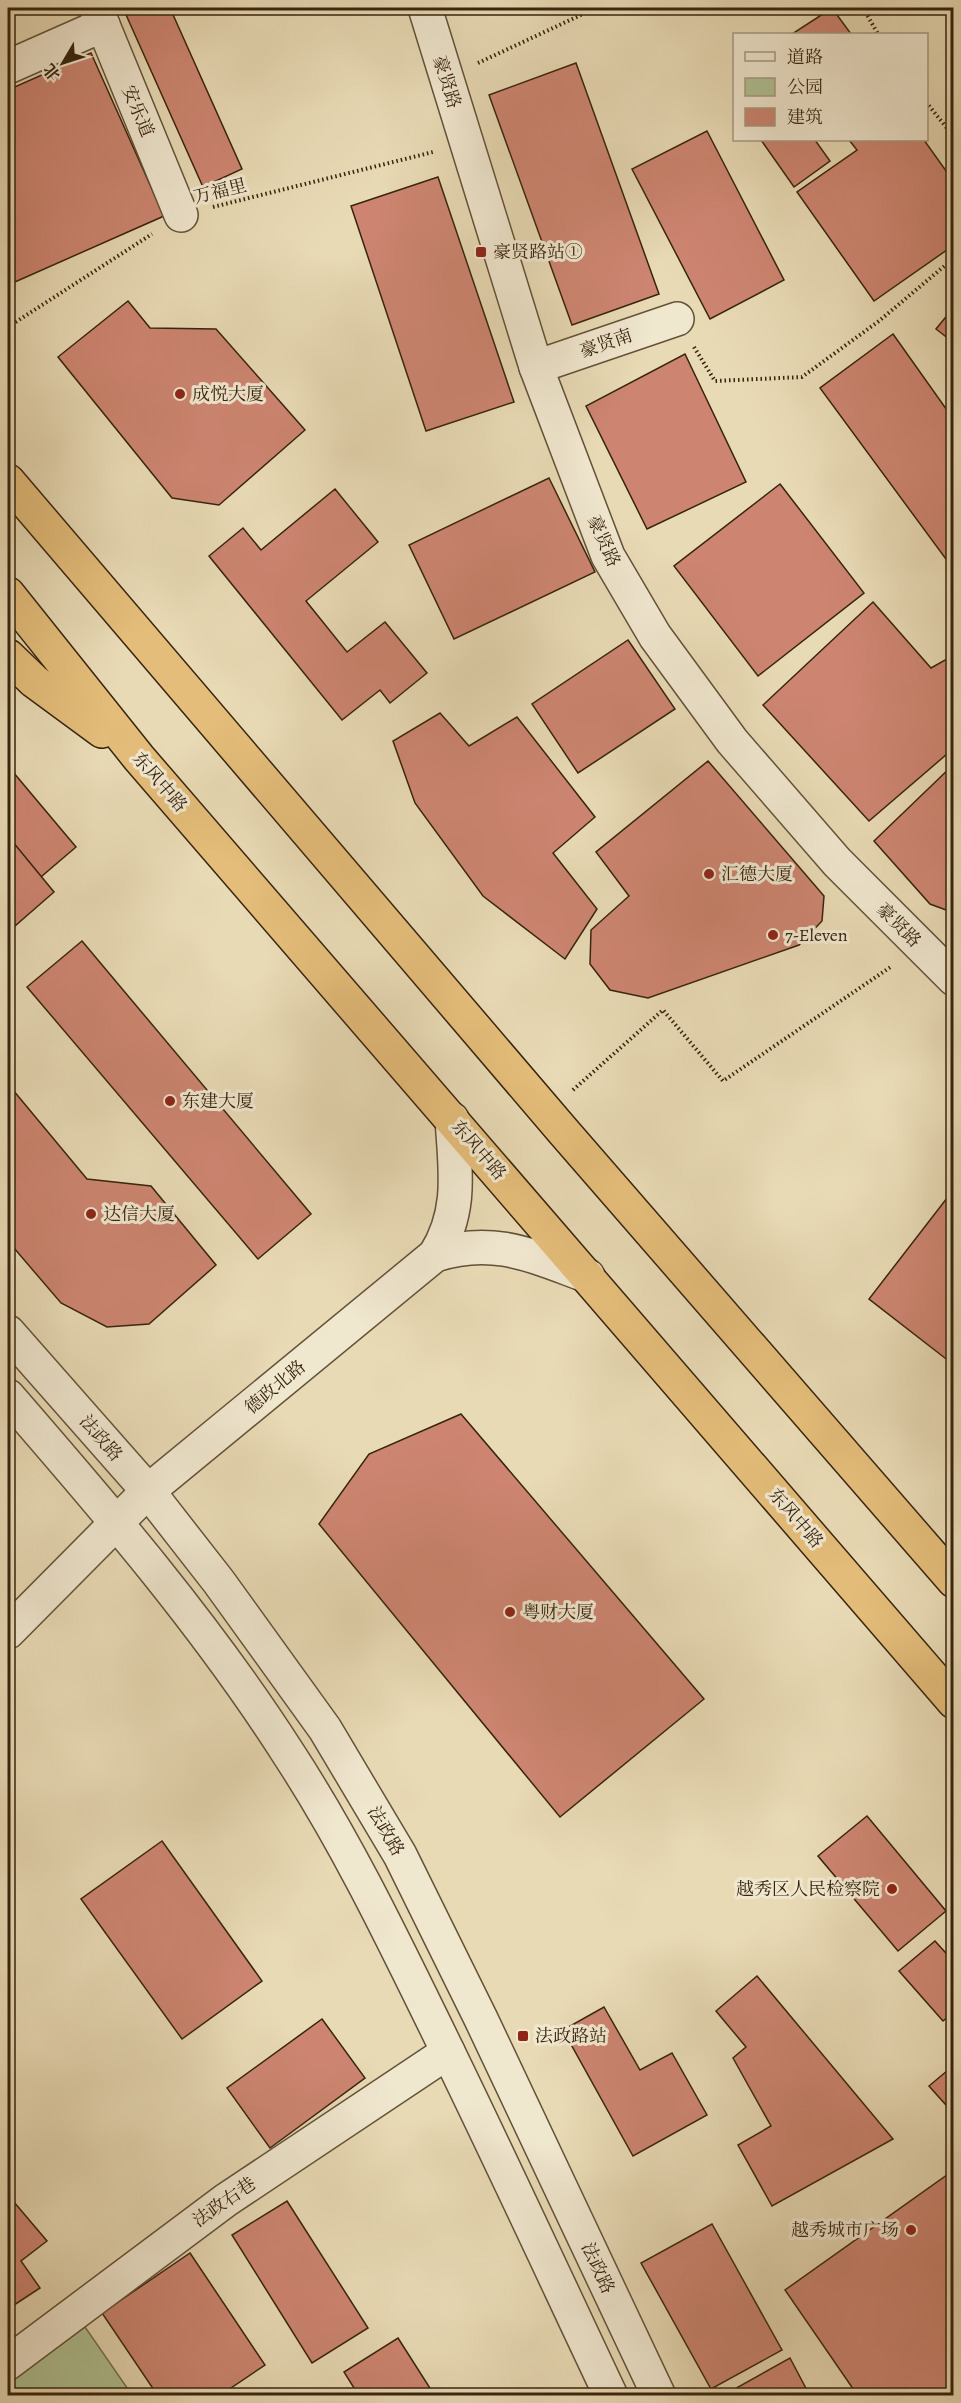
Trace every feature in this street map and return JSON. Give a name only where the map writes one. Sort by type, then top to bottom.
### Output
[{"type":"highway","points":[[8,481],[547,1113],[954,1581]]},
{"type":"highway","name":"东风中路","points":[[8,594],[139,758],[954,1702]]},
{"type":"highway","points":[[8,656],[34,681],[139,758]]},
{"type":"street","name":"豪贤路","points":[[425,8],[536,367],[608,556],[655,636],[732,741],[837,862],[920,946],[951,973]]},
{"type":"street","points":[[8,67],[99,16]]},
{"type":"street","name":"安乐道","points":[[99,16],[182,215]]},
{"type":"street","name":"豪贤南","points":[[536,367],[677,319]]},
{"type":"street","points":[[8,676],[34,695],[139,758]]},
{"type":"street","points":[[435,1255],[445,1239],[455,1206],[452,1119]]},
{"type":"street","points":[[435,1255],[476,1246],[498,1248],[520,1252],[588,1276]]},
{"type":"street","name":"德政北路","points":[[8,1632],[148,1491],[435,1255]]},
{"type":"street","name":"法政路","points":[[8,1332],[148,1491],[219,1582],[326,1729],[400,1855],[481,2019],[658,2396]]},
{"type":"street","points":[[8,1396],[116,1521],[235,1674],[289,1754],[362,1876],[611,2396]]},
{"type":"street","name":"法政右巷","points":[[8,2363],[226,2200],[448,2052]]},
{"type":"path","points":[[446,78],[583,14],[581,8]]},
{"type":"path","points":[[863,8],[877,33]]},
{"type":"path","points":[[928,103],[954,137]]},
{"type":"path","name":"万福里","points":[[8,327],[182,215],[466,144]]},
{"type":"path","points":[[677,319],[715,381],[802,377],[879,321],[954,258]]},
{"type":"path","points":[[547,1113],[663,1010],[723,1081],[920,946]]},
{"type":"green space","points":[[85,2327],[132,2395],[8,2395],[8,2383]]},
{"type":"building","points":[[123,8],[170,8],[242,169],[203,187]]},
{"type":"building","points":[[832,8],[850,33],[794,33]]},
{"type":"building","points":[[91,53],[164,216],[8,285],[8,90]]},
{"type":"building","points":[[576,63],[659,294],[572,325],[489,95]]},
{"type":"building","points":[[707,131],[784,280],[710,319],[632,169]]},
{"type":"building","points":[[762,141],[816,141],[830,161],[794,187]]},
{"type":"building","points":[[850,141],[925,141],[954,182],[954,245],[874,301],[797,192],[857,150]]},
{"type":"building","points":[[438,177],[514,402],[426,431],[351,206]]},
{"type":"building","name":"成悦大厦","points":[[128,301],[150,328],[216,329],[305,430],[219,505],[172,498],[58,357]]},
{"type":"building","points":[[954,307],[954,343],[936,329]]},
{"type":"building","points":[[893,334],[954,420],[954,570],[820,388]]},
{"type":"building","points":[[685,354],[746,482],[647,529],[586,406]]},
{"type":"building","points":[[549,478],[595,572],[454,639],[409,545]]},
{"type":"building","points":[[780,484],[864,593],[758,676],[674,566]]},
{"type":"building","points":[[335,489],[378,542],[306,601],[347,652],[385,622],[427,673],[390,703],[380,690],[342,720],[209,556],[243,528],[261,550]]},
{"type":"building","points":[[873,602],[931,668],[954,655],[954,748],[869,821],[763,705]]},
{"type":"building","points":[[628,640],[675,709],[578,773],[532,704]]},
{"type":"building","points":[[440,713],[469,746],[517,717],[595,817],[553,853],[597,909],[565,959],[483,896],[415,803],[393,741]]},
{"type":"building","name":"汇德大厦","points":[[708,761],[824,896],[822,921],[799,945],[648,998],[610,990],[590,964],[591,930],[629,896],[596,852]]},
{"type":"building","points":[[954,764],[954,913],[930,904],[874,841]]},
{"type":"building","points":[[8,766],[76,847],[8,905]]},
{"type":"building","points":[[8,836],[54,892],[8,932]]},
{"type":"building","name":"东建大厦","points":[[82,941],[311,1214],[258,1259],[27,987]]},
{"type":"building","name":"达信大厦","points":[[8,1084],[87,1179],[151,1186],[216,1265],[149,1324],[107,1327],[61,1303],[8,1241]]},
{"type":"building","points":[[954,1189],[954,1365],[869,1299]]},
{"type":"building","name":"粤财大厦","points":[[461,1414],[704,1699],[560,1817],[319,1524],[369,1454]]},
{"type":"building","points":[[867,1816],[946,1911],[898,1951],[818,1856]]},
{"type":"building","points":[[162,1841],[262,1981],[182,2039],[81,1899]]},
{"type":"building","points":[[935,1941],[954,1962],[954,2012],[943,2021],[899,1971]]},
{"type":"building","points":[[757,1976],[893,2139],[772,2206],[738,2145],[771,2126],[733,2058],[746,2047],[716,2011]]},
{"type":"building","points":[[604,2007],[640,2070],[672,2053],[707,2115],[633,2156],[563,2030]]},
{"type":"building","points":[[322,2019],[365,2078],[270,2148],[227,2088]]},
{"type":"building","points":[[954,2065],[954,2114],[929,2086]]},
{"type":"building","name":"越秀城市广场","points":[[954,2170],[954,2396],[858,2396],[785,2290]]},
{"type":"building","points":[[8,2195],[47,2241],[21,2261],[40,2288],[8,2309]]},
{"type":"building","points":[[287,2201],[368,2328],[312,2363],[232,2235]]},
{"type":"building","points":[[712,2224],[782,2350],[711,2389],[641,2263]]},
{"type":"building","points":[[190,2253],[265,2365],[219,2396],[158,2396],[102,2313]]},
{"type":"building","points":[[398,2338],[435,2396],[359,2396],[344,2372]]},
{"type":"building","points":[[790,2358],[810,2396],[722,2396]]},
{"type":"place","name":"豪贤路站①","points":[[481,252]]},
{"type":"place","name":"成悦大厦","points":[[180,394]]},
{"type":"place","name":"汇德大厦","points":[[709,874]]},
{"type":"place","name":"7-Eleven","points":[[773,935]]},
{"type":"place","name":"东建大厦","points":[[170,1101]]},
{"type":"place","name":"达信大厦","points":[[91,1214]]},
{"type":"place","name":"粤财大厦","points":[[510,1612]]},
{"type":"place","name":"越秀区人民检察院","points":[[892,1889]]},
{"type":"place","name":"法政路站","points":[[523,2036]]},
{"type":"place","name":"越秀城市广场","points":[[911,2230]]}]
